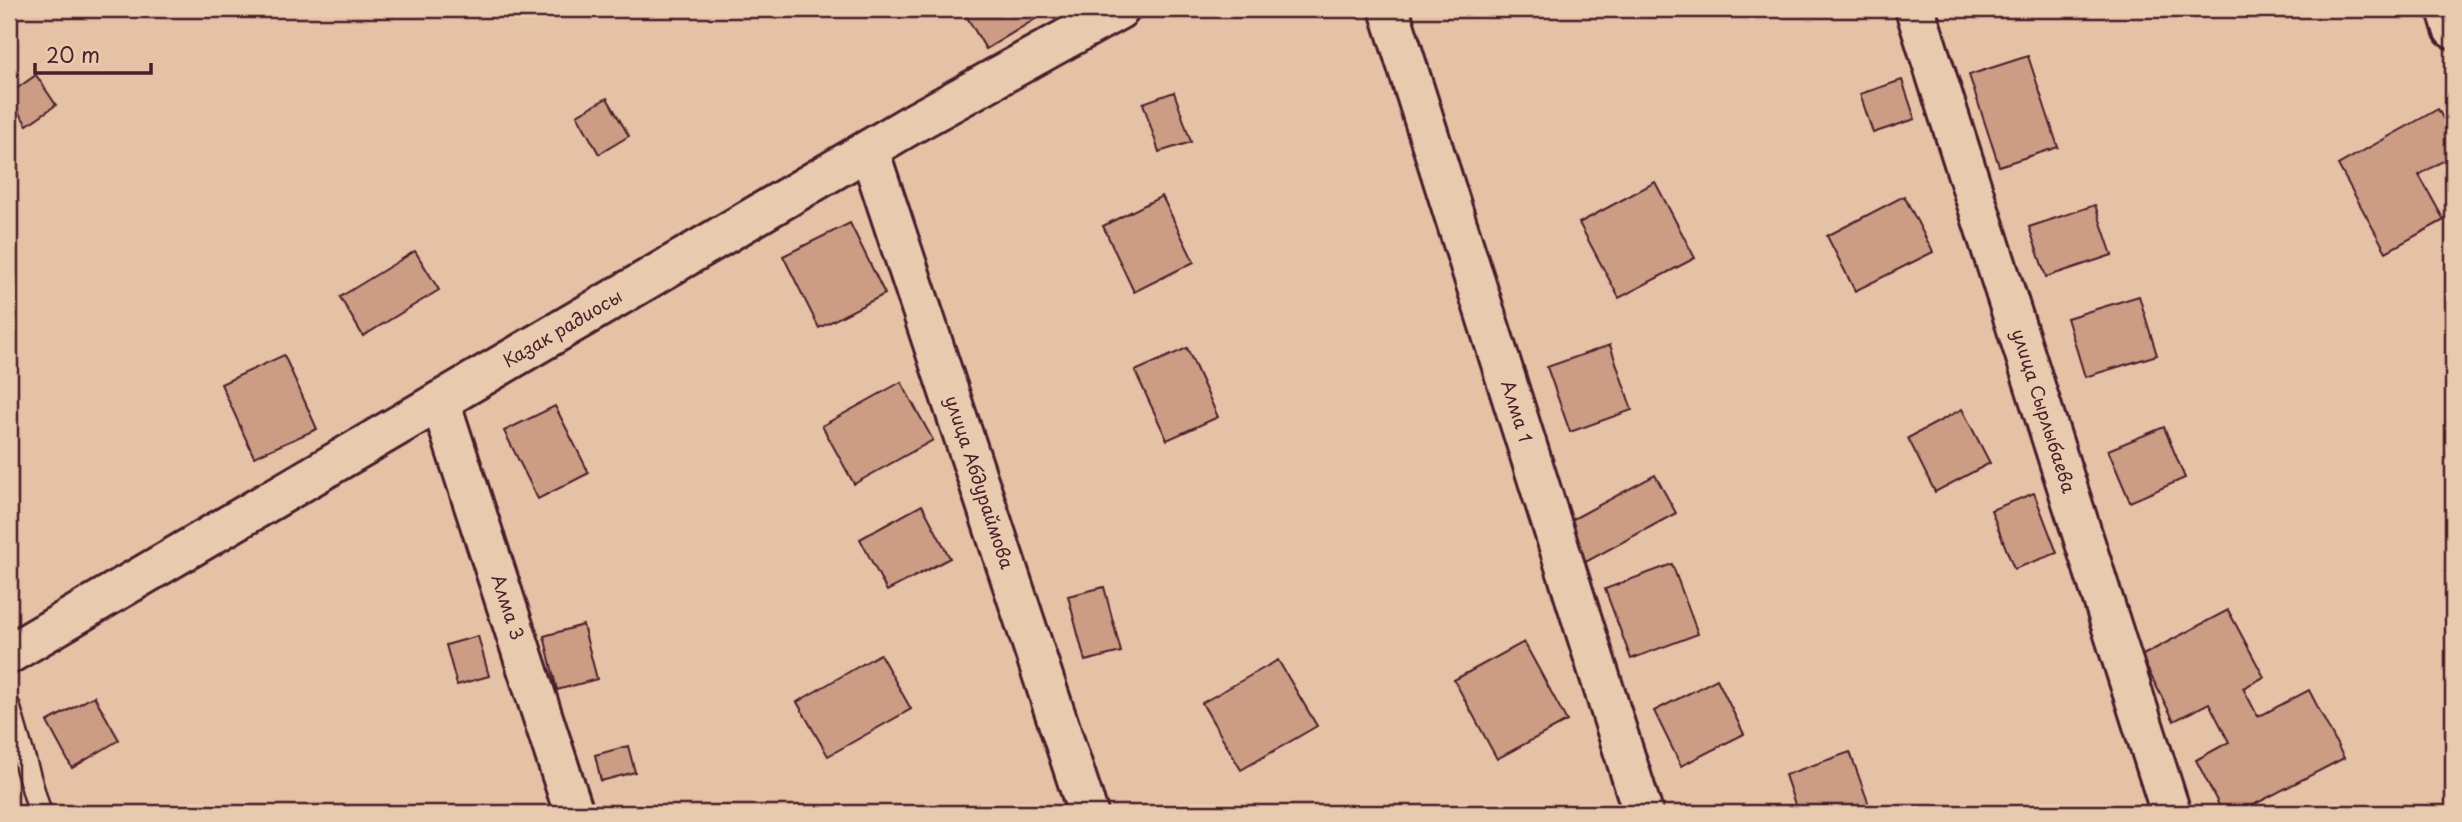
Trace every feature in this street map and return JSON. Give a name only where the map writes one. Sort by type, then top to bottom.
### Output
[{"type":"street","name":"Казак радиосы","points":[[9,654],[869,150],[1120,9]]},
{"type":"street","name":"Алма 1","points":[[1389,9],[1643,813]]},
{"type":"street","name":"улица Сырлыбаева","points":[[1915,9],[2171,813]]},
{"type":"street","points":[[2447,9],[2453,29]]},
{"type":"street","name":"улица Абдураймова","points":[[869,150],[1088,813]]},
{"type":"street","name":"Алма 3","points":[[440,401],[574,813]]},
{"type":"lane","points":[[9,707],[40,813]]},
{"type":"building","points":[[962,9],[1038,9],[1042,15],[986,49]]},
{"type":"building","points":[[2028,56],[2058,147],[1999,166],[1969,75]]},
{"type":"building","points":[[36,75],[56,105],[27,125],[9,94]]},
{"type":"building","points":[[1902,80],[1915,119],[1873,133],[1860,94]]},
{"type":"building","points":[[1174,92],[1191,142],[1159,152],[1143,103]]},
{"type":"building","points":[[607,98],[629,136],[599,154],[577,115]]},
{"type":"building","points":[[2438,109],[2453,137],[2453,155],[2419,175],[2444,220],[2386,252],[2338,165]]},
{"type":"building","points":[[1655,182],[1695,258],[1619,298],[1579,223]]},
{"type":"building","points":[[1162,196],[1194,262],[1134,292],[1103,226]]},
{"type":"building","points":[[1904,196],[1933,252],[1855,291],[1827,236]]},
{"type":"building","points":[[2095,205],[2112,255],[2046,277],[2029,227]]},
{"type":"building","points":[[850,223],[885,294],[819,328],[783,256]]},
{"type":"building","points":[[415,251],[439,290],[363,336],[340,297]]},
{"type":"building","points":[[2139,296],[2157,355],[2085,377],[2067,318]]},
{"type":"building","points":[[1610,345],[1632,410],[1570,432],[1547,367]]},
{"type":"building","points":[[1187,348],[1218,417],[1167,440],[1135,371]]},
{"type":"building","points":[[284,355],[317,429],[254,457],[221,384]]},
{"type":"building","points":[[901,382],[933,440],[854,484],[822,426]]},
{"type":"building","points":[[555,406],[589,473],[538,499],[504,431]]},
{"type":"building","points":[[1962,409],[1990,463],[1935,492],[1908,438]]},
{"type":"building","points":[[2164,427],[2185,478],[2130,502],[2108,450]]},
{"type":"building","points":[[1655,475],[1676,513],[1584,563],[1564,524]]},
{"type":"building","points":[[2034,493],[2057,553],[2014,569],[1991,510]]},
{"type":"building","points":[[922,505],[950,558],[887,591],[860,539]]},
{"type":"building","points":[[1672,564],[1698,634],[1631,659],[1605,589]]},
{"type":"building","points":[[1104,587],[1121,652],[1085,661],[1068,596]]},
{"type":"building","points":[[2228,610],[2264,677],[2243,688],[2258,717],[2309,690],[2344,758],[2238,813],[2223,813],[2196,760],[2229,742],[2209,703],[2174,721],[2141,656]]},
{"type":"building","points":[[583,625],[597,679],[557,690],[544,636]]},
{"type":"building","points":[[478,636],[489,676],[457,685],[446,645]]},
{"type":"building","points":[[1524,642],[1567,721],[1497,759],[1454,680]]},
{"type":"building","points":[[880,654],[911,709],[828,756],[797,702]]},
{"type":"building","points":[[1278,660],[1317,726],[1241,770],[1202,703]]},
{"type":"building","points":[[1717,679],[1744,734],[1681,766],[1654,711]]},
{"type":"building","points":[[94,696],[119,740],[72,768],[47,722]]},
{"type":"building","points":[[628,746],[635,772],[601,781],[595,755]]},
{"type":"building","points":[[1850,752],[1869,805],[1845,813],[1798,813],[1785,775]]}]
